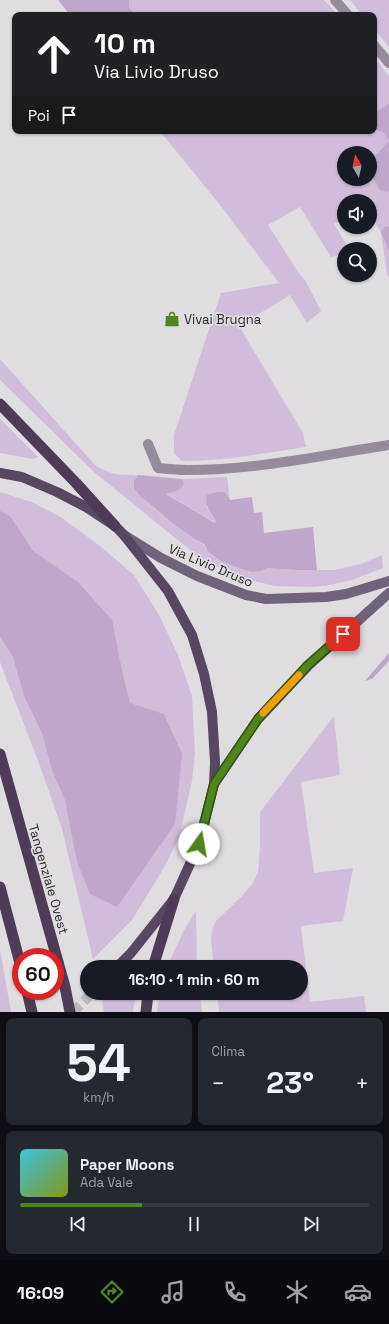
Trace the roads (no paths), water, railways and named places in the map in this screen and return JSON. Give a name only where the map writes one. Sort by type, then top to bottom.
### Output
[{"type":"highway","points":[[0,404],[115,526]]},
{"type":"highway","name":"Tangenziale Ovest","points":[[0,754],[65,988],[70,1012]]},
{"type":"highway","points":[[0,887],[16,948]]},
{"type":"highway","points":[[154,960],[174,899]]},
{"type":"highway","points":[[29,1000],[32,1012]]},
{"type":"highway","points":[[146,1012],[147,1000]]},
{"type":"main road","points":[[0,473],[22,477],[57,492],[86,507],[115,526],[168,591],[192,635],[204,674],[212,712],[215,762],[214,784],[199,844],[174,899],[124,960]]},
{"type":"main road","name":"Via Livio Druso","points":[[123,534],[161,558],[197,576],[246,595],[266,599],[326,597],[346,594],[389,580]]},
{"type":"main road","points":[[214,784],[258,719],[308,665],[389,593]]},
{"type":"street","points":[[335,0],[345,12]]},
{"type":"street","points":[[377,49],[389,63]]},
{"type":"street","points":[[148,444],[158,468],[188,470],[242,467],[300,460],[389,444]]},
{"type":"tunnel","points":[[73,1012],[85,1000]]},
{"type":"place","name":"Vivai Brugna","points":[[172,319]]}]
